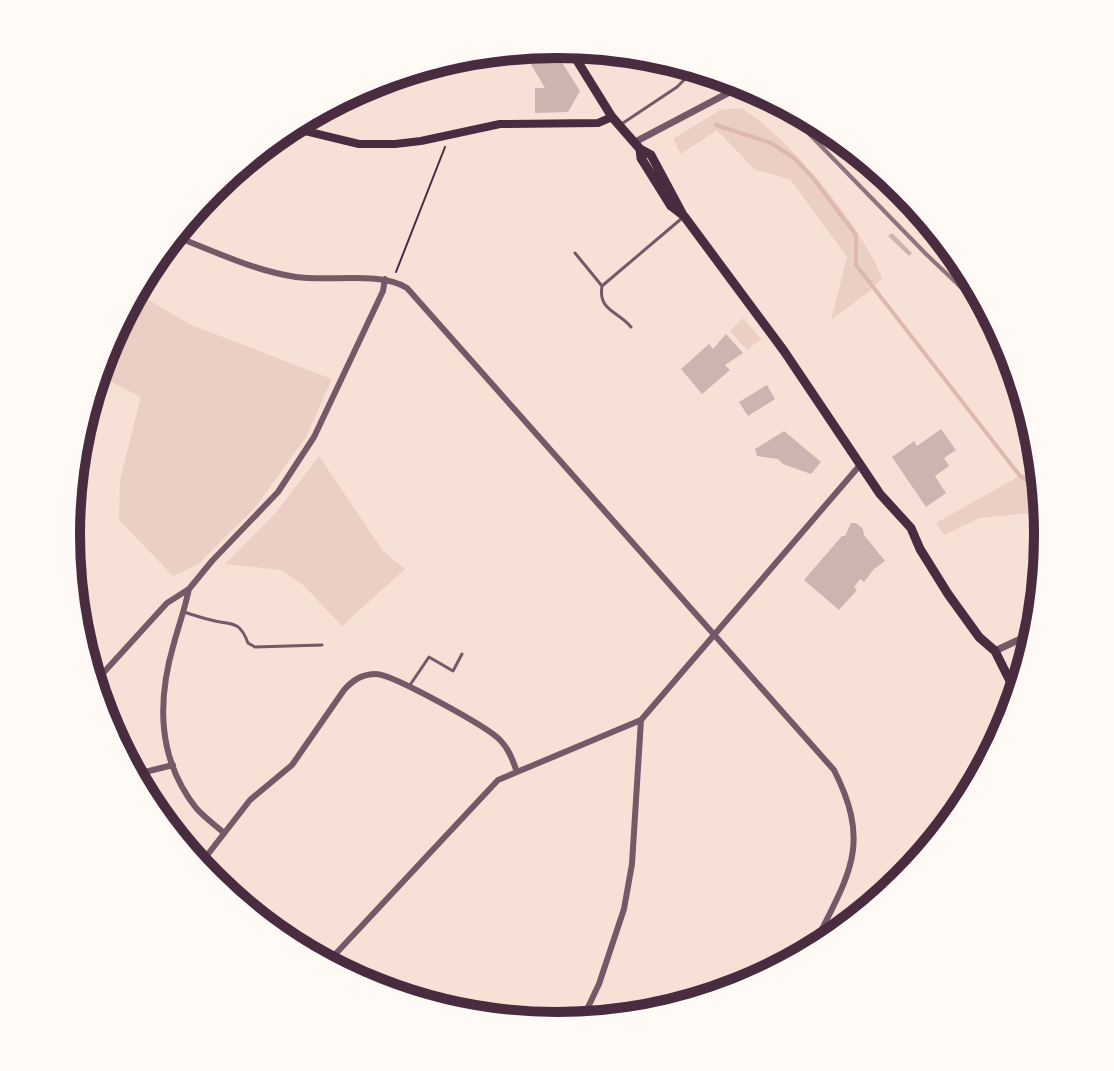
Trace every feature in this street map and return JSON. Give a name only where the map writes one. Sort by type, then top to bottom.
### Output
[{"type":"main road","points":[[576,59],[616,121],[651,155],[684,216],[784,351],[883,498],[911,528],[920,549],[971,627],[995,651],[1011,683]]},
{"type":"main road","points":[[304,131],[359,144],[395,144],[500,124],[616,121]]},
{"type":"street","points":[[638,145],[732,91]]},
{"type":"street","points":[[183,239],[250,266],[295,277],[389,280],[407,288],[834,770],[848,798],[854,851],[848,872],[819,935]]},
{"type":"street","points":[[101,675],[167,603],[189,589],[278,492],[295,469],[314,437],[389,280]]},
{"type":"street","points":[[333,957],[498,780],[641,720],[860,465]]},
{"type":"street","points":[[189,589],[164,687],[163,734],[173,765],[197,809],[224,833]]},
{"type":"street","points":[[995,651],[1023,638]]},
{"type":"street","points":[[205,858],[250,800],[292,765],[353,680],[375,674],[390,676],[494,734],[510,754],[517,772]]},
{"type":"street","points":[[585,1012],[603,973],[624,909],[632,864],[641,720]]},
{"type":"street","points":[[142,773],[173,765]]},
{"type":"lane","points":[[616,121],[677,87],[688,76]]},
{"type":"lane","points":[[631,327],[623,317],[603,305],[602,286],[684,216]]},
{"type":"lane","points":[[575,253],[602,286]]},
{"type":"lane","points":[[184,612],[234,623],[243,631],[248,643],[255,647],[322,645]]},
{"type":"lane","points":[[409,687],[429,657],[453,671],[462,654]]},
{"type":"path","points":[[389,280],[448,135]]},
{"type":"shaded area","points":[[741,108],[780,139],[822,184],[858,234],[882,278],[870,291],[831,320],[847,257],[790,179],[755,170],[717,130],[681,154],[673,139],[720,110]]},
{"type":"shaded area","points":[[143,297],[189,324],[332,379],[306,437],[254,509],[197,565],[173,576],[119,520],[120,480],[141,397],[106,379]]},
{"type":"shaded area","points":[[743,318],[761,339],[747,350],[730,331]]},
{"type":"shaded area","points":[[319,456],[383,551],[405,569],[342,626],[304,586],[282,570],[225,564],[274,515]]},
{"type":"shaded area","points":[[1023,474],[1030,478],[1033,514],[980,518],[944,535],[936,523]]},
{"type":"building","points":[[559,58],[580,91],[568,112],[535,113],[535,88],[545,88],[528,59]]},
{"type":"building","points":[[892,233],[912,253],[909,256],[888,236]]},
{"type":"building","points":[[726,334],[743,353],[725,365],[730,370],[702,394],[681,369],[709,344],[713,349]]},
{"type":"building","points":[[767,385],[775,399],[748,416],[739,402]]},
{"type":"building","points":[[941,429],[956,450],[944,458],[949,466],[935,476],[946,493],[926,507],[892,457],[914,441],[917,446]]},
{"type":"building","points":[[784,431],[821,462],[811,474],[783,464],[778,459],[757,456],[755,449]]},
{"type":"building","points":[[851,523],[863,529],[864,535],[885,561],[864,582],[860,579],[854,587],[857,590],[839,610],[804,580],[845,536]]},
{"type":"waterway","points":[[716,125],[771,143],[794,158],[813,178],[856,235],[856,265],[1020,476],[1031,483]]},
{"type":"railway","points":[[800,124],[971,297]]},
{"type":"railway","points":[[885,189],[920,226]]}]
